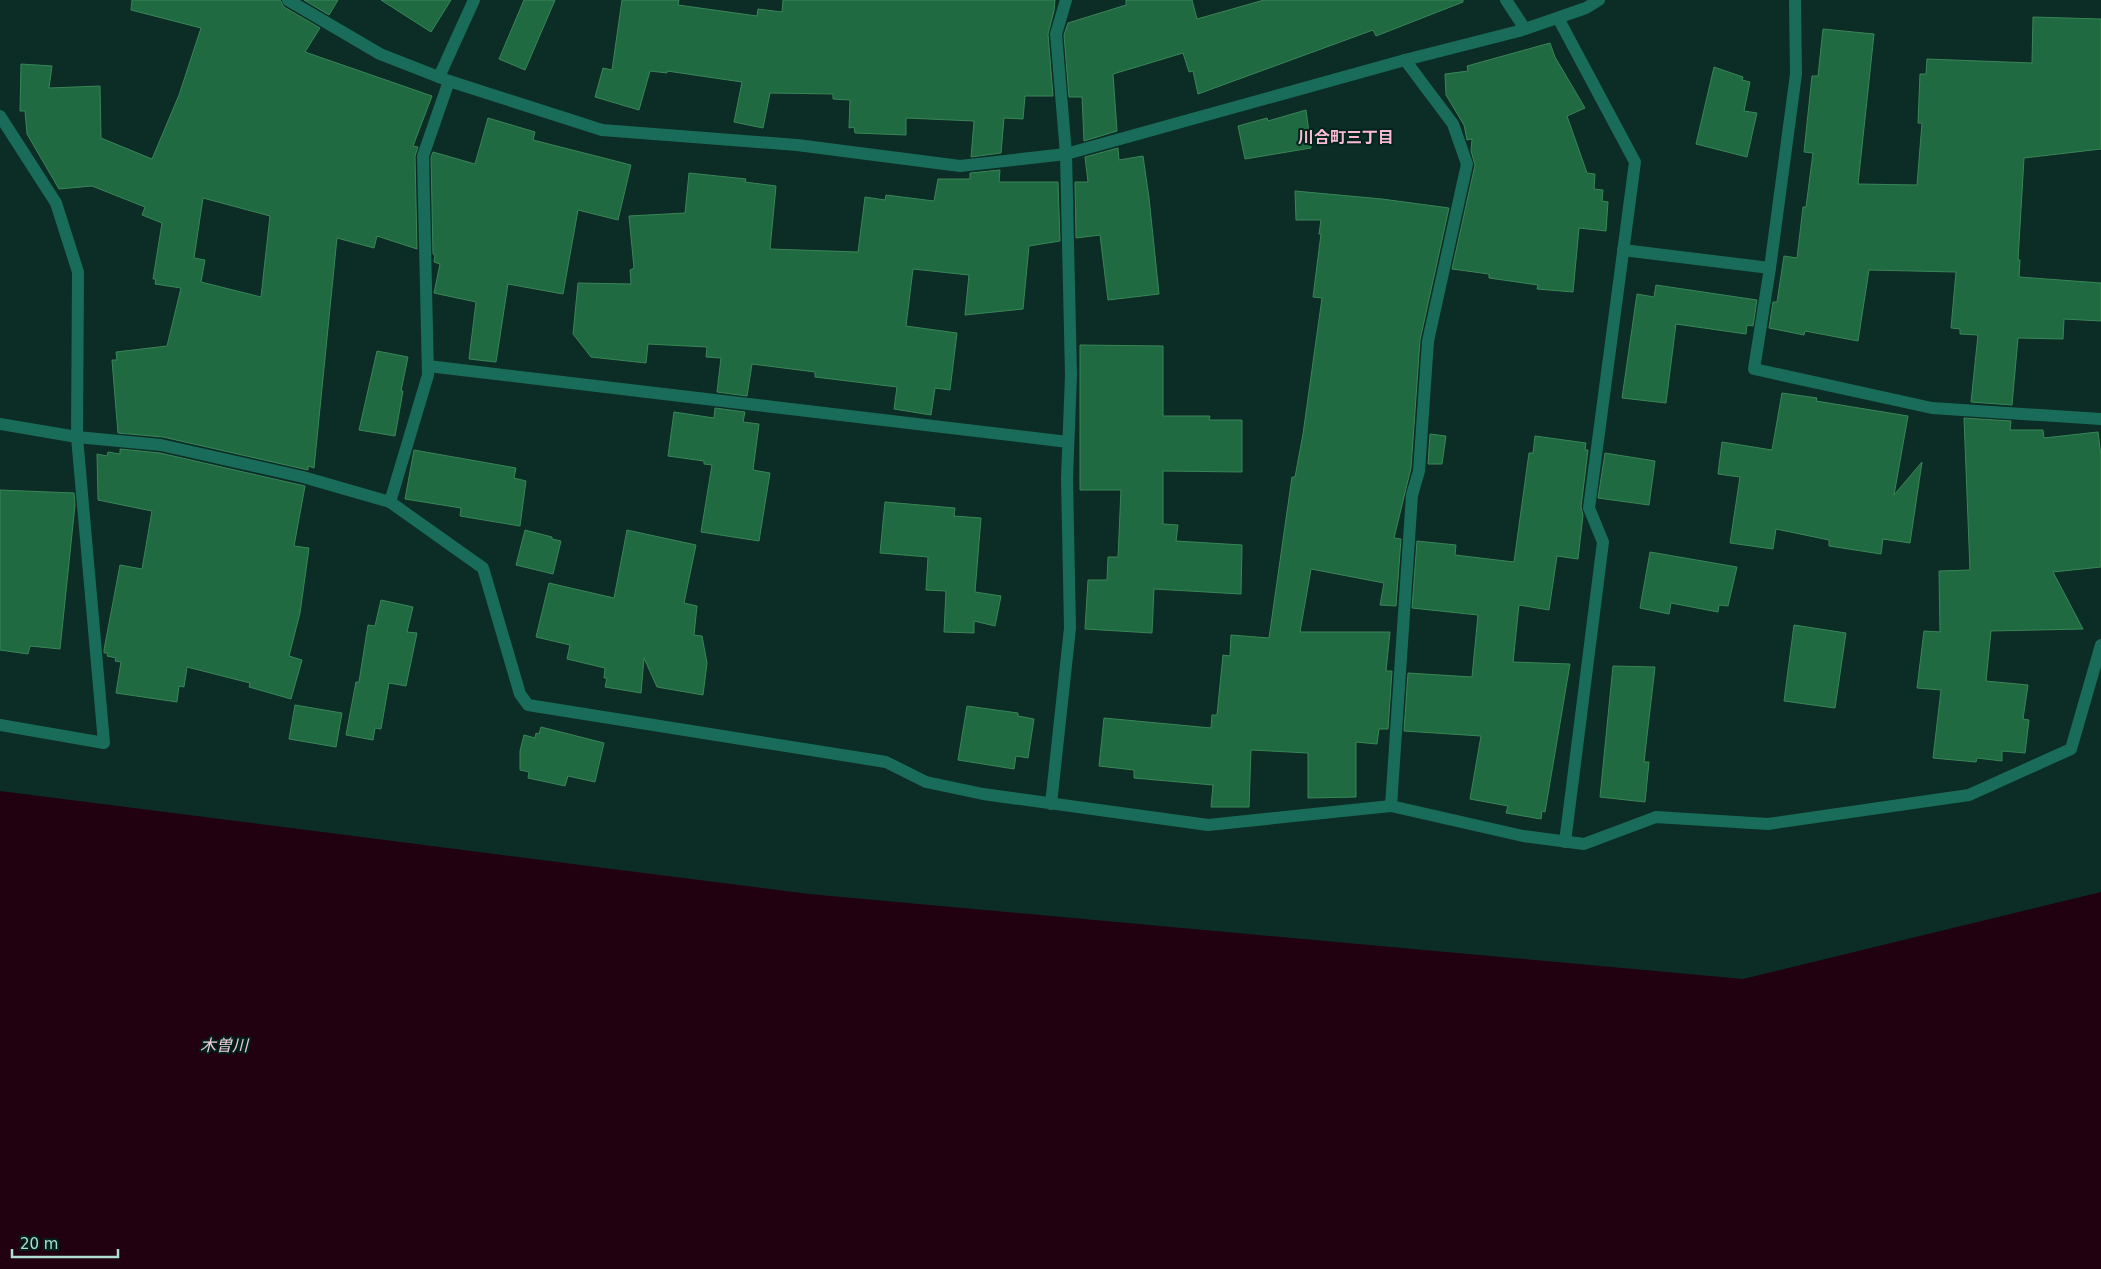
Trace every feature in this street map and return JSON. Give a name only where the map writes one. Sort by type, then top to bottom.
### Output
[{"type":"street","points":[[288,0],[380,54],[444,79],[602,130],[797,145],[960,166],[1066,154],[1405,60],[1525,30],[1586,8],[1599,0]]},
{"type":"street","points":[[390,502],[428,374],[423,156],[444,79],[474,0]]},
{"type":"street","points":[[1051,804],[1070,628],[1067,478],[1071,375],[1066,154],[1056,34],[1066,0]]},
{"type":"street","points":[[1506,0],[1525,30]]},
{"type":"street","points":[[1795,0],[1796,74],[1770,268],[1754,369],[1932,408],[2101,419]]},
{"type":"street","points":[[1558,18],[1635,162],[1589,508],[1603,542],[1565,842]]},
{"type":"street","points":[[1391,806],[1412,495],[1419,471],[1428,341],[1467,164],[1454,124],[1405,60]]},
{"type":"street","points":[[0,116],[56,202],[78,272],[77,437],[104,743],[0,725]]},
{"type":"street","points":[[1623,250],[1770,268]]},
{"type":"street","points":[[428,366],[1068,442]]},
{"type":"street","points":[[0,424],[77,437],[161,445],[304,477],[390,502],[483,568],[520,694],[528,705],[886,762],[926,782],[982,794],[1208,825],[1391,806],[1523,836],[1584,844],[1656,817],[1768,824],[1969,795],[2071,749],[2101,645]]},
{"type":"water","name":"木曽川","points":[[0,791],[809,894],[1743,979],[2101,892],[2101,1269],[0,1269]]},
{"type":"building","points":[[132,0],[280,0],[284,7],[320,28],[305,52],[432,96],[413,146],[418,147],[415,156],[417,249],[377,236],[374,248],[337,238],[314,468],[308,466],[308,470],[163,437],[118,433],[112,360],[117,360],[116,352],[167,346],[181,288],[155,284],[156,279],[153,279],[162,223],[142,215],[145,207],[92,186],[59,189],[27,134],[25,111],[20,111],[21,64],[52,66],[49,88],[100,86],[101,138],[152,159],[179,95],[201,28],[131,10]],"holes":[[[203,198],[270,216],[261,297],[201,282],[205,260],[194,258]]]},
{"type":"building","points":[[304,0],[338,0],[329,15]]},
{"type":"building","points":[[381,0],[451,0],[431,32]]},
{"type":"building","points":[[524,0],[555,0],[525,70],[499,59]]},
{"type":"building","points":[[622,0],[679,0],[678,5],[757,16],[758,9],[782,12],[783,0],[1055,0],[1048,34],[1053,96],[1025,96],[1023,119],[1004,118],[1001,153],[971,157],[974,121],[906,118],[906,135],[855,133],[854,127],[849,128],[850,100],[833,99],[833,94],[770,93],[763,128],[734,122],[742,82],[667,71],[667,73],[650,71],[639,110],[595,97],[603,68],[612,70]]},
{"type":"building","points":[[1126,0],[1192,0],[1197,19],[1264,0],[1463,0],[1463,2],[1376,36],[1373,30],[1198,94],[1193,71],[1189,72],[1183,53],[1113,74],[1117,131],[1084,141],[1082,97],[1069,97],[1064,35],[1068,23],[1126,5]]},
{"type":"building","points":[[2033,17],[2101,19],[2101,149],[2024,158],[2018,260],[2020,260],[2019,277],[2101,283],[2101,321],[2064,319],[2063,339],[2018,338],[2012,405],[1971,402],[1978,335],[1960,334],[1960,329],[1951,328],[1956,272],[1869,270],[1858,341],[1805,331],[1804,335],[1769,328],[1773,302],[1777,302],[1784,256],[1797,258],[1803,207],[1806,207],[1813,153],[1804,152],[1812,76],[1818,76],[1823,29],[1874,34],[1858,184],[1917,185],[1922,123],[1918,123],[1920,74],[1926,74],[1927,59],[2032,63]]},
{"type":"building","points":[[1550,43],[1555,57],[1585,108],[1567,116],[1587,173],[1595,174],[1594,189],[1603,190],[1602,201],[1608,202],[1606,231],[1579,228],[1573,292],[1537,289],[1538,285],[1489,278],[1489,274],[1452,269],[1475,165],[1471,151],[1472,139],[1467,140],[1464,125],[1446,95],[1445,74],[1468,71],[1467,66]]},
{"type":"building","points":[[1714,67],[1743,77],[1742,80],[1750,82],[1744,111],[1757,113],[1747,157],[1696,144]]},
{"type":"building","points":[[1306,110],[1311,148],[1245,159],[1238,126],[1267,118],[1268,121]]},
{"type":"building","points":[[488,118],[535,132],[533,140],[631,165],[618,220],[578,210],[563,294],[508,284],[496,362],[469,359],[476,302],[434,293],[440,264],[434,262],[435,255],[433,254],[431,157],[433,152],[475,164]]},
{"type":"building","points":[[1118,148],[1119,160],[1143,156],[1159,294],[1108,300],[1100,235],[1076,238],[1075,182],[1088,182],[1085,157]]},
{"type":"building","points":[[1000,170],[999,182],[1058,182],[1060,241],[1029,246],[1023,309],[965,315],[969,275],[913,269],[906,326],[957,333],[950,390],[935,388],[931,415],[894,409],[897,387],[815,377],[815,372],[752,364],[747,396],[717,392],[721,358],[706,357],[707,347],[648,344],[646,363],[591,357],[573,334],[578,283],[631,284],[630,270],[634,268],[629,216],[685,213],[689,173],[746,179],[745,182],[776,186],[770,249],[858,252],[865,197],[885,200],[886,195],[934,201],[938,179],[970,179],[970,173]]},
{"type":"building","points":[[1295,191],[1382,199],[1449,208],[1420,340],[1411,468],[1394,538],[1401,539],[1396,606],[1380,605],[1384,583],[1311,569],[1300,632],[1390,632],[1386,671],[1392,671],[1388,729],[1379,729],[1377,744],[1356,742],[1356,797],[1308,798],[1308,753],[1251,750],[1249,807],[1211,807],[1213,785],[1134,778],[1134,770],[1099,766],[1104,718],[1211,728],[1212,715],[1217,715],[1223,655],[1230,656],[1231,635],[1269,638],[1292,477],[1295,477],[1303,434],[1322,298],[1313,297],[1321,220],[1296,220]]},
{"type":"building","points":[[1656,285],[1757,300],[1753,326],[1747,325],[1746,334],[1676,324],[1666,403],[1622,398],[1637,294],[1654,297]]},
{"type":"building","points":[[1080,345],[1163,346],[1163,416],[1210,416],[1209,420],[1242,420],[1242,472],[1163,471],[1163,524],[1178,525],[1176,541],[1242,545],[1241,594],[1154,589],[1152,633],[1085,629],[1088,580],[1107,580],[1108,557],[1118,557],[1121,490],[1080,490]]},
{"type":"building","points":[[377,351],[408,357],[395,436],[359,430]]},
{"type":"building","points":[[1782,393],[1817,398],[1816,401],[1908,416],[1894,495],[1922,462],[1910,543],[1883,539],[1881,554],[1829,546],[1829,540],[1776,529],[1773,549],[1730,543],[1740,477],[1718,474],[1722,442],[1772,450]]},
{"type":"building","points":[[715,408],[745,412],[743,422],[759,424],[753,470],[770,473],[759,541],[701,532],[712,465],[704,464],[704,461],[668,456],[674,412],[714,418]]},
{"type":"building","points":[[1964,418],[2011,421],[2010,430],[2043,430],[2044,438],[2098,432],[2101,456],[2101,567],[2053,572],[2083,629],[1991,631],[1986,681],[2028,685],[2023,719],[2029,720],[2025,753],[2002,751],[2002,761],[1977,758],[1976,762],[1933,758],[1941,690],[1917,688],[1924,631],[1940,632],[1939,571],[1970,570]]},
{"type":"building","points":[[1430,434],[1446,436],[1442,464],[1428,464]]},
{"type":"building","points":[[1535,436],[1586,443],[1585,450],[1588,450],[1581,507],[1583,515],[1578,559],[1557,556],[1549,610],[1519,605],[1513,662],[1570,664],[1545,812],[1542,811],[1541,819],[1506,813],[1508,806],[1470,799],[1481,736],[1404,731],[1408,673],[1472,677],[1478,615],[1412,608],[1417,541],[1456,545],[1455,555],[1514,562],[1529,453],[1533,453]]},
{"type":"building","points":[[120,449],[160,453],[305,486],[294,546],[309,548],[300,613],[289,656],[302,660],[291,699],[249,687],[250,683],[187,667],[184,687],[179,686],[177,702],[116,693],[121,662],[115,661],[116,658],[107,656],[108,653],[104,653],[104,650],[120,565],[142,569],[152,511],[98,500],[97,454],[107,456],[108,452],[120,454]]},
{"type":"building","points":[[414,450],[516,468],[514,478],[526,481],[520,526],[460,516],[461,508],[405,499]]},
{"type":"building","points":[[1605,453],[1655,461],[1649,505],[1598,498]]},
{"type":"building","points":[[0,490],[74,493],[75,505],[60,649],[30,646],[28,654],[0,650]]},
{"type":"building","points":[[885,502],[955,508],[954,516],[981,518],[975,592],[1001,596],[995,626],[974,621],[974,633],[944,632],[946,591],[926,590],[928,557],[880,553]]},
{"type":"building","points":[[525,530],[561,541],[553,574],[516,565]]},
{"type":"building","points":[[627,530],[696,545],[684,603],[697,606],[694,635],[702,636],[707,663],[703,695],[657,687],[644,658],[641,693],[605,687],[607,678],[604,678],[605,668],[567,659],[570,645],[536,637],[549,583],[614,598]]},
{"type":"building","points":[[1650,552],[1737,567],[1728,606],[1719,605],[1718,612],[1671,603],[1669,614],[1640,608]]},
{"type":"building","points":[[381,600],[413,607],[407,632],[417,633],[406,686],[389,683],[381,729],[375,728],[373,740],[346,735],[356,682],[359,682],[368,625],[375,626]]},
{"type":"building","points":[[1794,625],[1846,633],[1835,708],[1784,701]]},
{"type":"building","points":[[1613,666],[1655,667],[1644,762],[1649,762],[1645,802],[1600,797]]},
{"type":"building","points":[[295,705],[342,713],[336,747],[289,739]]},
{"type":"building","points":[[967,706],[1018,713],[1018,716],[1034,719],[1028,758],[1016,756],[1014,769],[958,760]]},
{"type":"building","points":[[541,727],[604,743],[595,782],[568,776],[565,786],[528,778],[529,772],[520,770],[520,751],[524,735],[535,738],[536,733],[539,734]]},
{"type":"district","name":"川合町三丁目","points":[[1346,137]]}]
